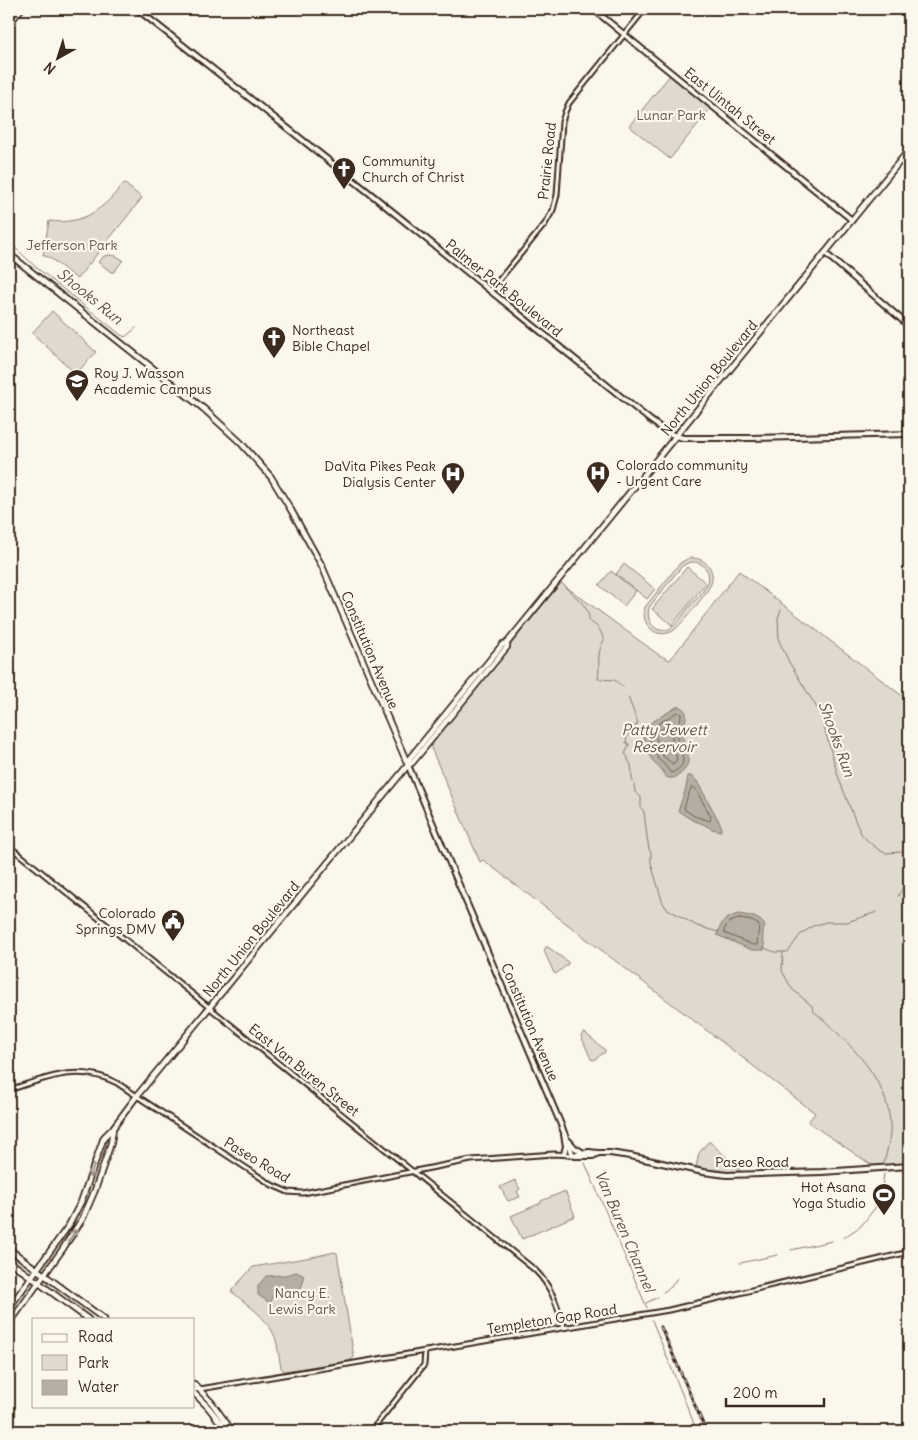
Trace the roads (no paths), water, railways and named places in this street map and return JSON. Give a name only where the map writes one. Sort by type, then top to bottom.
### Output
[{"type":"main road","points":[[9,24],[21,9]]},
{"type":"main road","name":"Palmer Park Boulevard","points":[[137,9],[668,433],[686,438],[909,434]]},
{"type":"main road","name":"East Uintah Street","points":[[593,9],[852,220]]},
{"type":"main road","name":"North Union Boulevard","points":[[9,1308],[76,1214],[104,1137],[502,653],[507,643],[909,150]]},
{"type":"main road","points":[[825,253],[909,326]]},
{"type":"main road","name":"Constitution Avenue","points":[[9,254],[204,409],[240,442],[271,477],[322,566],[573,1155]]},
{"type":"main road","name":"North Union Boulevard","points":[[9,1324],[75,1231],[89,1205],[112,1143],[113,1128]]},
{"type":"main road","points":[[564,1132],[566,1149],[564,1154]]},
{"type":"main road","points":[[567,1139],[578,1150],[589,1152]]},
{"type":"main road","name":"Paseo Road","points":[[573,1155],[589,1152],[610,1153],[727,1175],[909,1166]]},
{"type":"main road","name":"Paseo Road","points":[[573,1155],[593,1156],[598,1153]]},
{"type":"main road","points":[[9,1249],[103,1318]]},
{"type":"main road","points":[[9,1261],[87,1318]]},
{"type":"main road","points":[[196,1390],[227,1431]]},
{"type":"main road","points":[[196,1390],[219,1412],[232,1431]]},
{"type":"street","name":"Prairie Road","points":[[490,291],[550,215],[557,194],[560,142],[565,112],[572,98],[645,9]]},
{"type":"street","name":"East Van Buren Street","points":[[9,846],[535,1270],[546,1282],[552,1293],[564,1327]]},
{"type":"street","name":"Paseo Road","points":[[9,1090],[56,1075],[82,1073],[110,1080],[242,1166],[283,1191],[293,1193],[303,1193],[476,1159],[573,1155]]},
{"type":"street","name":"Templeton Gap Road","points":[[196,1390],[669,1310],[909,1252]]},
{"type":"street","points":[[371,1431],[424,1365],[425,1351]]},
{"type":"water","name":"Patty Jewett Reservoir","points":[[678,706],[686,714],[683,736],[688,754],[688,762],[686,768],[681,773],[669,778],[665,776],[653,761],[645,744],[643,734],[651,723]]},
{"type":"water","points":[[688,776],[697,781],[721,825],[721,831],[692,820],[678,811]]},
{"type":"water","points":[[739,914],[757,918],[763,923],[765,926],[763,931],[764,950],[752,950],[717,935],[724,921]]},
{"type":"water","points":[[296,1272],[303,1275],[301,1287],[297,1292],[290,1293],[278,1289],[270,1303],[258,1295],[258,1286],[266,1276],[285,1275]]},
{"type":"waterway","name":"Shooks Run","points":[[9,242],[37,268],[121,335],[125,337],[136,328]]},
{"type":"waterway","name":"Shooks Run","points":[[566,588],[585,607],[589,621],[602,634],[604,640],[599,655],[598,679],[615,680],[623,687]]},
{"type":"waterway","name":"Shooks Run","points":[[781,610],[778,618],[779,641],[789,662],[820,713],[839,779],[857,825],[862,835],[879,850],[885,853],[902,852]]},
{"type":"waterway","name":"Shooks Run","points":[[628,697],[638,723],[627,737],[626,743],[629,745],[625,754],[631,765],[633,782]]},
{"type":"waterway","name":"Shooks Run","points":[[634,785],[635,792],[641,797],[641,808],[644,812],[651,863],[662,901],[666,908],[697,926],[718,932]]},
{"type":"waterway","name":"Shooks Run","points":[[904,852],[909,851]]},
{"type":"waterway","name":"Shooks Run","points":[[898,896],[909,877]]},
{"type":"waterway","name":"Shooks Run","points":[[764,948],[775,952],[788,952],[800,935],[813,926],[826,922],[847,922],[877,912]]},
{"type":"waterway","name":"Shooks Run","points":[[783,952],[782,971],[792,989],[812,1006],[813,1011],[853,1049],[875,1077],[883,1092],[888,1108],[890,1130],[884,1163]]},
{"type":"waterway","name":"Van Buren Channel","points":[[585,1163],[647,1308]]},
{"type":"waterway","name":"Shooks Run","points":[[881,1192],[884,1174]]},
{"type":"waterway","name":"Shooks Run","points":[[843,1238],[861,1226],[878,1204]]},
{"type":"waterway","name":"Shooks Run","points":[[791,1250],[832,1241]]},
{"type":"waterway","name":"Shooks Run","points":[[740,1263],[778,1255]]},
{"type":"waterway","name":"Shooks Run","points":[[663,1292],[671,1287],[677,1278]]},
{"type":"waterway","name":"Shooks Run","points":[[646,1303],[658,1297]]},
{"type":"waterway","name":"Van Buren Channel","points":[[652,1320],[697,1431]]},
{"type":"railway","points":[[661,1327],[706,1431]]},
{"type":"place","name":"Community Church of Christ","points":[[344,190]]},
{"type":"place","name":"Northeast Bible Chapel","points":[[274,359]]},
{"type":"place","name":"Roy J. Wasson Academic Campus","points":[[77,402]]},
{"type":"place","name":"Colorado community - Urgent Care","points":[[598,494]]},
{"type":"place","name":"DaVita Pikes Peak Dialysis Center","points":[[453,495]]},
{"type":"place","name":"Colorado Springs DMV","points":[[173,942]]},
{"type":"place","name":"Hot Asana Yoga Studio","points":[[884,1216]]},
{"type":"park label","name":"Lunar Park","points":[[671,115]]},
{"type":"park label","name":"Jefferson Park","points":[[72,245]]},
{"type":"park label","name":"Nancy E. Lewis Park","points":[[302,1302]]}]
